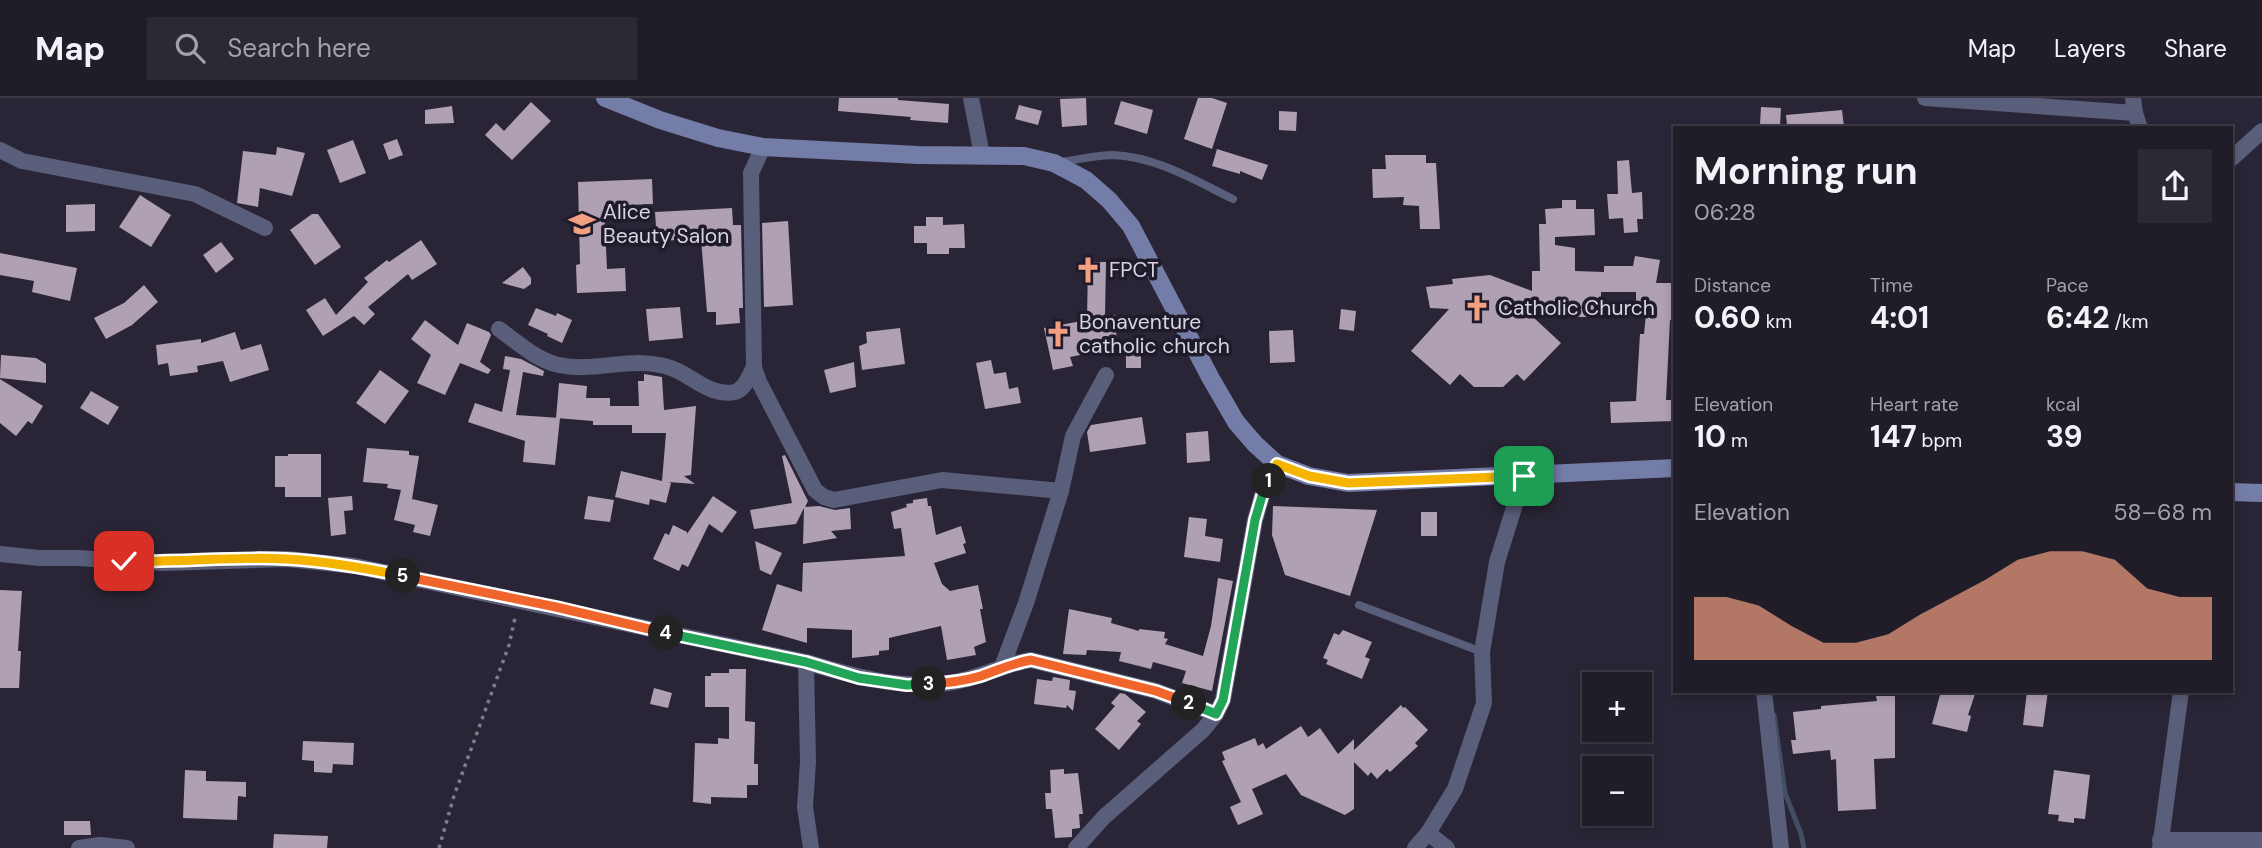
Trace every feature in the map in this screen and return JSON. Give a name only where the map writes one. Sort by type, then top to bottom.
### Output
[{"type":"street","points":[[605,98],[660,120],[718,138],[763,147],[918,155],[1024,156],[1054,163],[1086,180],[1110,200],[1131,226],[1236,422],[1277,464],[1309,476],[1348,483],[1673,468]]},
{"type":"street","points":[[971,98],[982,155]]},
{"type":"street","points":[[1925,98],[2136,113]]},
{"type":"street","points":[[2233,157],[2262,131]]},
{"type":"street","points":[[763,147],[751,173],[754,367],[759,382],[815,490],[824,498],[834,500],[942,480],[1061,491]]},
{"type":"street","points":[[0,150],[22,161],[195,194],[265,228]]},
{"type":"street","points":[[499,329],[542,360],[559,365],[582,367],[653,364],[672,368],[711,390],[734,392],[742,388],[754,367]]},
{"type":"street","points":[[1002,667],[1027,603],[1061,491],[1073,436],[1106,375]]},
{"type":"street","points":[[1076,848],[1104,817],[1203,730],[1216,714],[1223,700],[1255,520],[1262,496],[1277,464]]},
{"type":"street","points":[[1415,848],[1428,833],[1455,789],[1484,703],[1482,652],[1496,562],[1524,476]]},
{"type":"street","points":[[2233,492],[2262,494]]},
{"type":"street","points":[[0,554],[163,563],[287,559],[355,566],[806,662],[859,678],[907,685],[948,683],[978,677],[1002,667],[1031,660],[1156,691],[1216,714]]},
{"type":"street","points":[[806,662],[808,762],[805,807],[811,848]]},
{"type":"street","points":[[1764,693],[1781,848]]},
{"type":"street","points":[[2181,693],[2160,844],[2262,840]]},
{"type":"street","points":[[1428,833],[1447,848]]},
{"type":"street","points":[[79,848],[100,845],[127,848]]},
{"type":"lane","points":[[1054,163],[1114,155],[1135,158],[1161,165],[1233,199]]},
{"type":"lane","points":[[1359,605],[1482,652]]},
{"type":"path","points":[[439,848],[454,796],[509,645],[518,600]]},
{"type":"building","points":[[839,98],[898,98],[949,104],[948,123],[838,111]]},
{"type":"building","points":[[1086,98],[1087,125],[1062,127],[1060,99]]},
{"type":"building","points":[[1198,98],[1212,98],[1227,103],[1212,149],[1184,139]]},
{"type":"building","points":[[1121,101],[1153,110],[1147,134],[1114,124]]},
{"type":"building","points":[[531,102],[551,121],[512,160],[485,135],[496,123],[504,131]]},
{"type":"building","points":[[1019,105],[1042,111],[1038,125],[1015,119]]},
{"type":"building","points":[[452,106],[454,123],[425,124],[425,110]]},
{"type":"building","points":[[1761,107],[1781,108],[1780,125],[1760,124]]},
{"type":"building","points":[[1842,110],[1844,126],[1787,125],[1786,115]]},
{"type":"building","points":[[1279,111],[1297,112],[1296,131],[1279,130]]},
{"type":"building","points":[[397,139],[403,155],[389,160],[383,144]]},
{"type":"building","points":[[353,140],[366,173],[340,183],[327,150]]},
{"type":"building","points":[[277,147],[305,153],[292,196],[260,188],[258,207],[237,203],[243,151],[276,155]]},
{"type":"building","points":[[1217,149],[1268,165],[1262,180],[1240,171],[1240,174],[1212,166]]},
{"type":"building","points":[[1385,155],[1426,155],[1426,163],[1436,163],[1440,229],[1420,229],[1419,206],[1403,205],[1404,197],[1373,198],[1372,169],[1386,169]]},
{"type":"building","points":[[1629,160],[1632,193],[1642,192],[1643,219],[1637,219],[1638,232],[1624,233],[1623,218],[1609,219],[1607,194],[1618,194],[1617,161]]},
{"type":"building","points":[[652,179],[653,204],[604,206],[607,269],[625,268],[626,291],[577,293],[576,265],[580,264],[578,182]]},
{"type":"building","points":[[140,195],[171,215],[151,247],[119,227]]},
{"type":"building","points":[[1562,200],[1576,200],[1576,209],[1594,209],[1595,235],[1555,237],[1555,245],[1575,248],[1575,271],[1604,272],[1604,266],[1633,266],[1635,256],[1660,260],[1656,283],[1673,283],[1673,320],[1670,320],[1666,400],[1673,400],[1673,421],[1611,423],[1610,402],[1636,401],[1640,334],[1644,334],[1647,304],[1636,304],[1636,292],[1601,292],[1601,317],[1533,317],[1561,343],[1524,381],[1517,374],[1503,387],[1474,387],[1460,374],[1450,385],[1411,351],[1449,309],[1430,308],[1426,287],[1453,284],[1452,279],[1490,275],[1532,291],[1532,271],[1540,271],[1539,224],[1546,224],[1545,209],[1562,208]]},
{"type":"building","points":[[95,204],[95,231],[66,232],[66,205]]},
{"type":"building","points":[[732,208],[733,225],[741,225],[743,308],[739,308],[740,323],[716,325],[716,312],[707,312],[701,239],[657,241],[655,212]]},
{"type":"building","points":[[312,214],[318,214],[341,247],[315,265],[290,230]]},
{"type":"building","points":[[926,217],[943,217],[943,225],[964,224],[965,248],[949,248],[949,254],[927,254],[927,243],[914,243],[914,226],[926,226]]},
{"type":"building","points":[[788,221],[793,305],[764,307],[762,223]]},
{"type":"building","points":[[421,240],[437,264],[412,280],[408,274],[368,307],[375,314],[364,325],[354,316],[323,336],[306,310],[325,298],[336,315],[368,282],[364,278],[387,260],[389,262]]},
{"type":"building","points":[[221,242],[234,259],[216,273],[203,255]]},
{"type":"building","points":[[0,253],[77,268],[70,301],[32,292],[34,281],[0,275]]},
{"type":"building","points":[[1088,262],[1106,262],[1105,315],[1115,315],[1117,347],[1089,348],[1090,353],[1070,357],[1073,366],[1053,370],[1044,328],[1087,320]]},
{"type":"building","points":[[523,267],[531,278],[531,284],[524,289],[502,283]]},
{"type":"building","points":[[144,285],[158,302],[132,325],[106,339],[94,318],[124,303]]},
{"type":"building","points":[[680,307],[683,338],[649,341],[646,309]]},
{"type":"building","points":[[536,308],[572,320],[562,343],[528,325]]},
{"type":"building","points":[[1341,309],[1356,311],[1354,331],[1339,329]]},
{"type":"building","points":[[425,320],[458,345],[467,323],[489,332],[491,335],[480,362],[491,370],[488,374],[460,363],[445,395],[417,383],[431,355],[411,339]]},
{"type":"building","points":[[900,328],[905,364],[862,370],[859,346],[867,343],[866,332]]},
{"type":"building","points":[[1293,330],[1295,362],[1270,363],[1269,331]]},
{"type":"building","points":[[235,332],[241,350],[261,344],[269,370],[230,382],[223,361],[197,366],[198,372],[170,376],[168,363],[158,365],[156,345],[201,339],[201,343]]},
{"type":"building","points":[[1126,350],[1141,350],[1141,368],[1126,368]]},
{"type":"building","points":[[1,355],[36,358],[46,364],[46,383],[0,378]]},
{"type":"building","points":[[505,356],[521,359],[544,371],[543,376],[523,372],[516,415],[560,418],[555,465],[523,462],[525,441],[468,422],[475,403],[502,412],[510,370],[503,369]]},
{"type":"building","points":[[991,360],[994,374],[1006,372],[1009,389],[1018,387],[1021,403],[985,409],[976,363]]},
{"type":"building","points":[[854,362],[856,387],[830,393],[824,370]]},
{"type":"building","points":[[380,370],[409,391],[385,424],[356,403]]},
{"type":"building","points":[[644,374],[662,377],[664,410],[696,406],[691,475],[684,476],[695,484],[668,482],[671,483],[666,503],[650,499],[649,505],[615,497],[621,471],[662,481],[666,433],[632,433],[632,425],[593,425],[593,421],[556,418],[559,383],[587,386],[586,398],[610,398],[610,406],[639,406],[638,381],[644,381]]},
{"type":"building","points":[[0,379],[43,406],[32,424],[28,421],[16,436],[0,423]]},
{"type":"building","points":[[91,391],[119,407],[108,425],[80,408]]},
{"type":"building","points":[[1142,417],[1146,444],[1090,452],[1087,432],[1091,425]]},
{"type":"building","points":[[1208,431],[1210,461],[1187,463],[1186,433]]},
{"type":"building","points":[[367,448],[409,451],[409,455],[419,456],[412,499],[438,505],[430,536],[413,532],[415,525],[394,520],[401,490],[387,488],[388,484],[363,482]]},
{"type":"building","points":[[321,454],[321,497],[285,497],[285,487],[275,487],[275,456]]},
{"type":"building","points":[[785,455],[808,501],[805,507],[819,506],[835,510],[850,508],[851,529],[831,531],[837,538],[803,544],[804,508],[796,524],[754,529],[750,510],[792,503],[782,456]]},
{"type":"building","points":[[352,496],[353,510],[344,511],[346,534],[331,536],[328,498]]},
{"type":"building","points":[[588,496],[614,500],[610,522],[584,519]]},
{"type":"building","points":[[713,496],[737,512],[722,533],[709,524],[688,567],[682,564],[679,571],[653,559],[665,533],[669,535],[673,525],[687,534]]},
{"type":"building","points":[[927,498],[936,535],[961,526],[966,553],[934,563],[942,584],[950,591],[978,585],[986,642],[974,647],[976,655],[947,660],[941,626],[889,638],[889,650],[879,651],[879,655],[852,658],[852,630],[807,628],[807,643],[762,630],[777,584],[802,592],[803,563],[905,556],[901,528],[894,529],[891,512],[907,507],[906,504],[913,503],[913,500]]},
{"type":"building","points":[[1273,506],[1377,510],[1350,596],[1285,575],[1272,535]]},
{"type":"building","points":[[1421,512],[1437,512],[1437,536],[1421,536]]},
{"type":"building","points":[[1189,517],[1207,519],[1205,536],[1223,539],[1220,562],[1184,557]]},
{"type":"building","points":[[755,541],[782,553],[771,575],[760,570]]},
{"type":"building","points":[[1218,578],[1233,581],[1212,691],[1182,683],[1186,671],[1153,662],[1151,669],[1119,661],[1121,652],[1087,650],[1086,655],[1063,654],[1069,609],[1112,618],[1111,623],[1139,631],[1165,632],[1164,638],[1168,639],[1165,644],[1203,656],[1211,626]]},
{"type":"building","points":[[0,590],[22,591],[18,651],[21,651],[19,688],[0,688]]},
{"type":"building","points":[[1343,630],[1372,642],[1365,657],[1370,659],[1362,679],[1326,664],[1328,660],[1323,658],[1334,633],[1339,635]]},
{"type":"building","points":[[729,669],[746,669],[745,721],[755,722],[754,764],[758,764],[758,785],[747,785],[747,798],[711,797],[711,804],[693,802],[695,743],[718,744],[718,738],[729,739],[729,707],[705,707],[705,676],[711,676],[711,673],[729,673]]},
{"type":"building","points":[[1053,677],[1070,680],[1069,690],[1076,691],[1073,711],[1067,705],[1066,708],[1034,704],[1037,679],[1052,681]]},
{"type":"building","points":[[654,688],[672,693],[668,708],[650,704]]},
{"type":"building","points":[[1120,693],[1125,694],[1146,712],[1137,721],[1141,724],[1119,750],[1095,729],[1115,706],[1111,703]]},
{"type":"building","points":[[1940,693],[1975,693],[1968,715],[1971,716],[1967,732],[1932,724]]},
{"type":"building","points":[[2027,693],[2048,693],[2043,727],[2023,725]]},
{"type":"building","points":[[1876,696],[1895,696],[1895,758],[1874,759],[1876,809],[1838,811],[1836,759],[1831,760],[1830,750],[1793,754],[1791,740],[1796,740],[1793,712],[1821,709],[1821,706],[1877,701]]},
{"type":"building","points":[[1401,705],[1428,730],[1415,743],[1418,746],[1390,772],[1387,769],[1377,779],[1371,772],[1368,776],[1354,762],[1354,809],[1345,815],[1301,795],[1286,774],[1252,789],[1263,814],[1238,825],[1230,807],[1241,802],[1222,761],[1225,760],[1222,752],[1255,738],[1258,746],[1263,743],[1266,749],[1301,726],[1308,737],[1320,728],[1338,754],[1354,739],[1354,750]]},
{"type":"building","points":[[303,741],[354,743],[353,765],[333,764],[332,773],[314,772],[314,761],[302,760]]},
{"type":"building","points":[[1064,769],[1064,774],[1078,773],[1083,814],[1079,814],[1080,828],[1072,829],[1072,837],[1055,838],[1052,809],[1046,809],[1045,793],[1051,793],[1050,770]]},
{"type":"building","points":[[185,770],[206,771],[206,781],[246,782],[246,797],[238,796],[237,820],[183,818]]},
{"type":"building","points":[[2054,770],[2090,775],[2085,819],[2074,818],[2074,823],[2058,821],[2059,815],[2048,814]]},
{"type":"building","points":[[64,821],[90,821],[91,835],[64,835]]},
{"type":"building","points":[[274,834],[328,836],[327,848],[273,848]]},
{"type":"waterway","points":[[1774,715],[1785,793],[1804,848]]},
{"type":"place","name":"Alice Beauty Salon","points":[[582,224]]},
{"type":"place","name":"FPCT","points":[[1088,270]]},
{"type":"place","name":"Catholic Church","points":[[1477,308]]},
{"type":"place","name":"Bonaventure catholic church","points":[[1058,334]]},
{"type":"route","points":[[124,561],[163,563],[251,558],[355,566],[806,662],[859,678],[907,685],[948,683],[978,677],[1014,663],[1031,660],[1156,691],[1216,714],[1223,700],[1255,520],[1262,496],[1277,464],[1309,476],[1348,483],[1524,476]]}]
